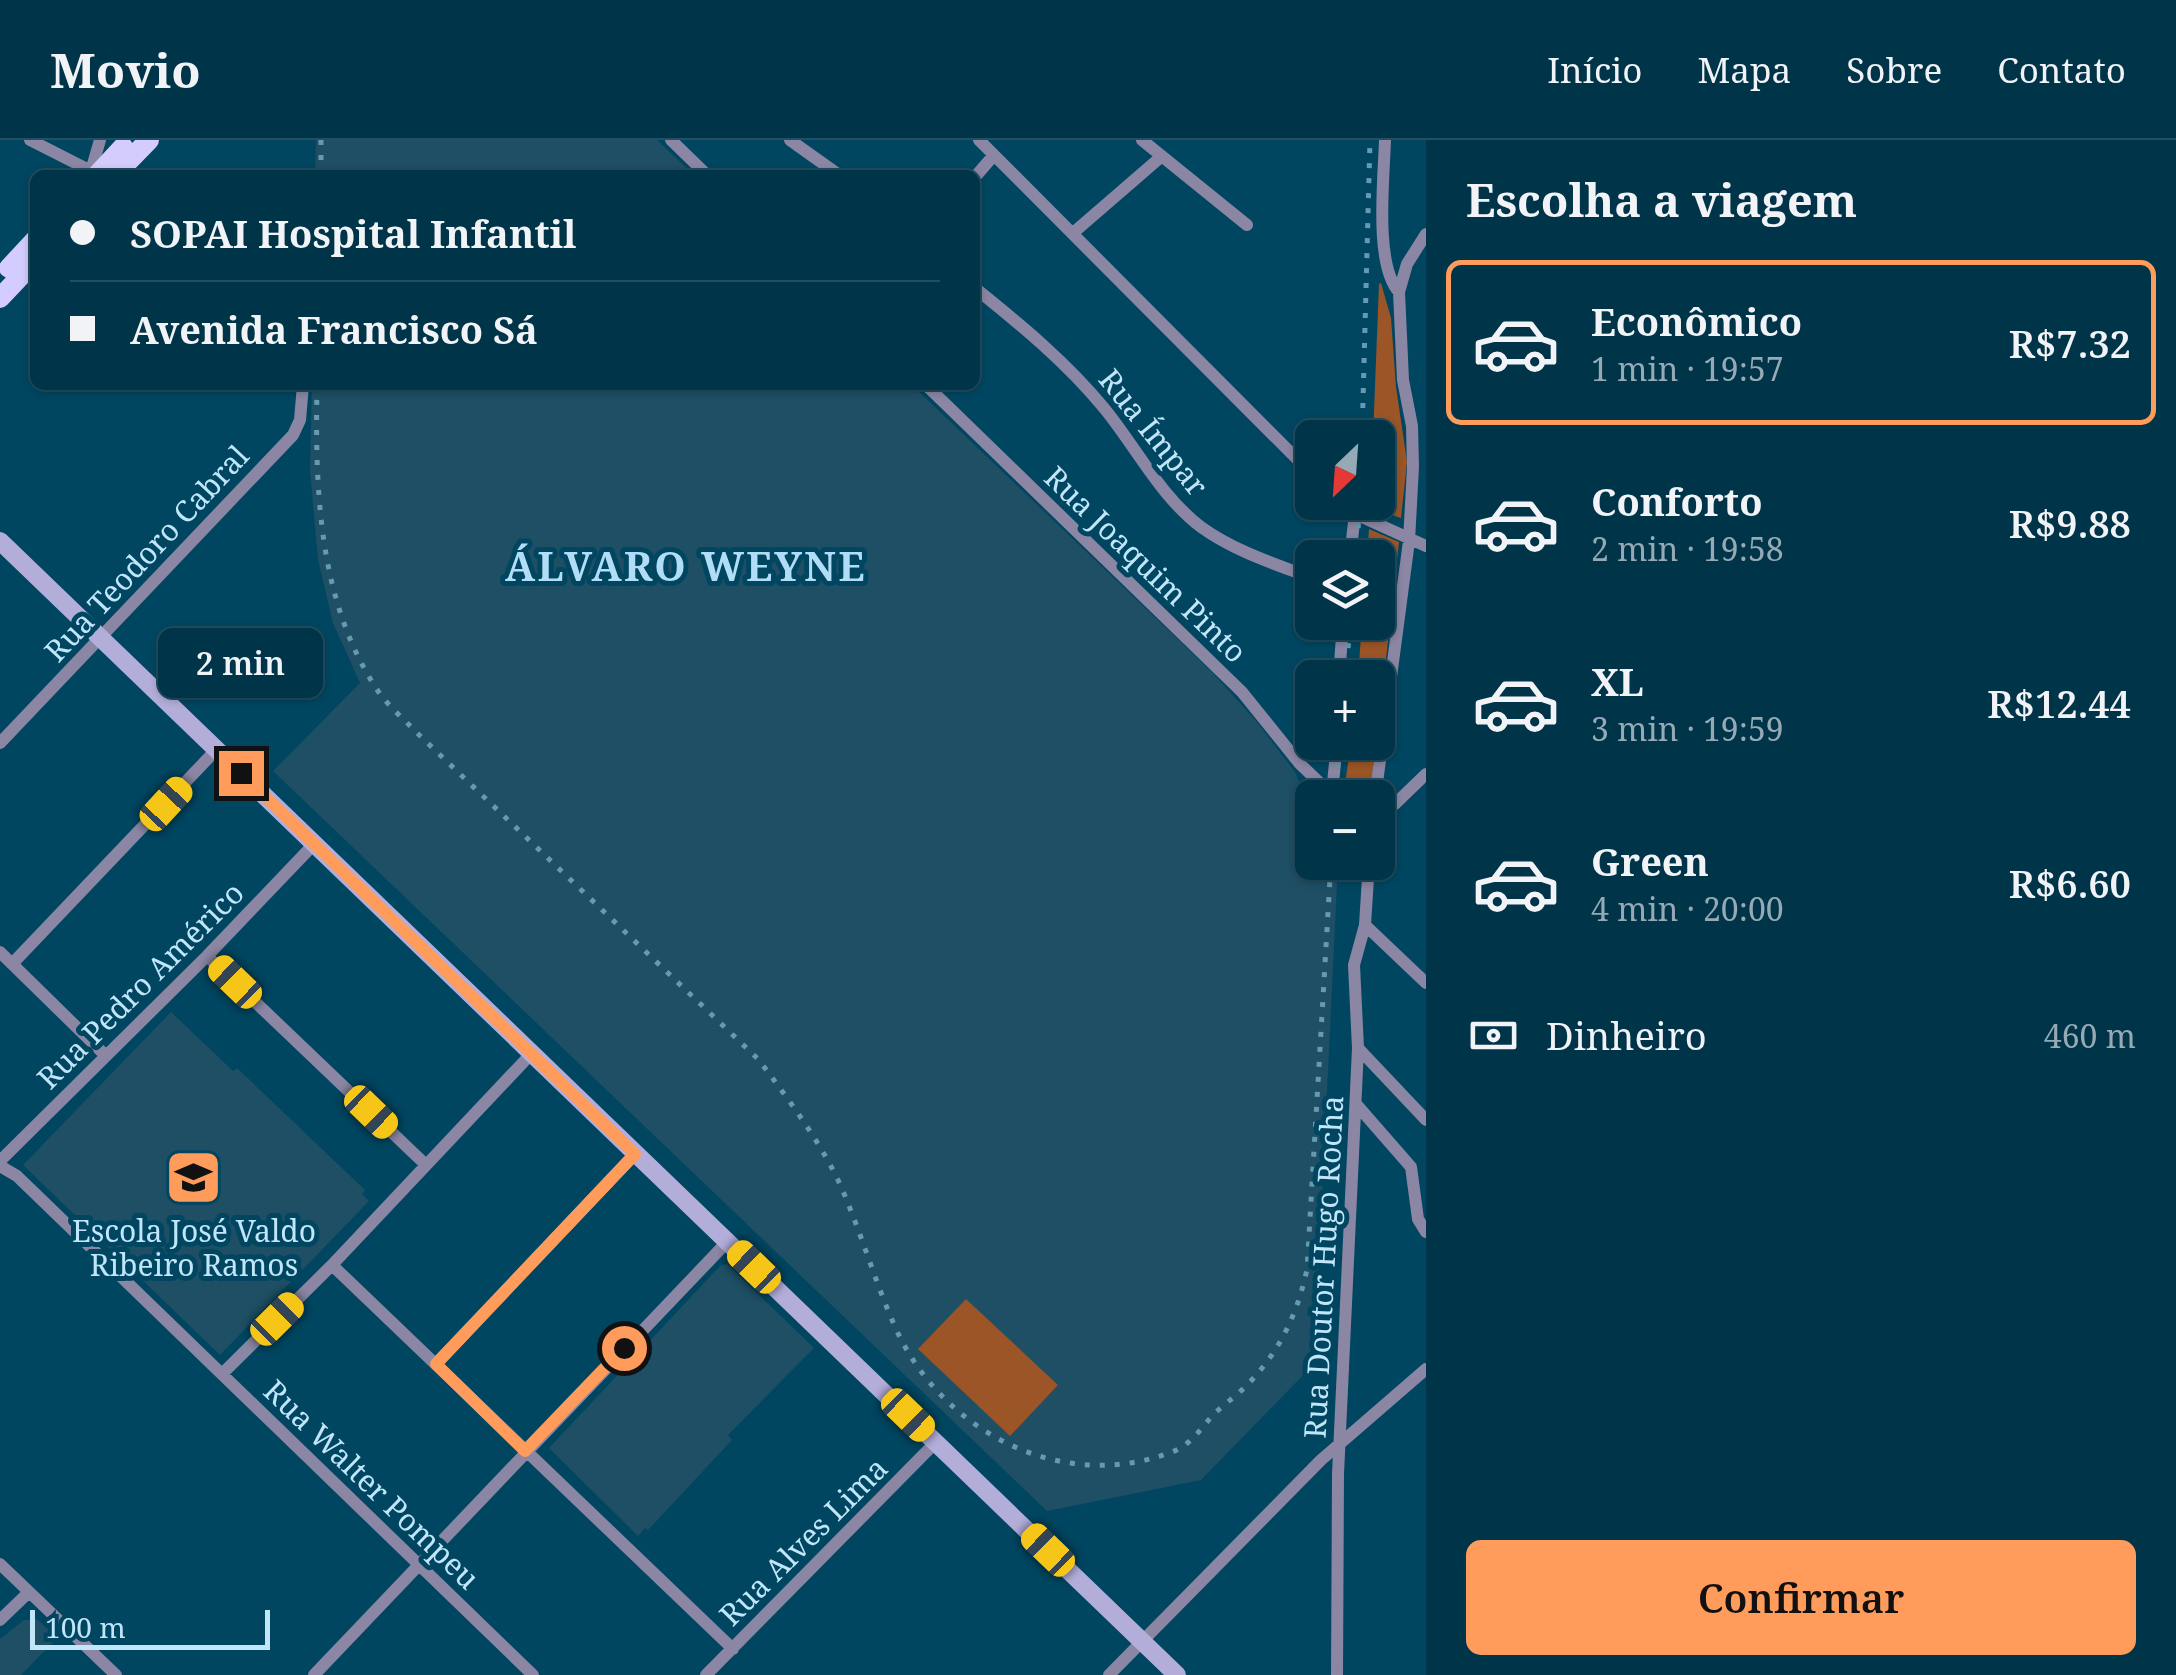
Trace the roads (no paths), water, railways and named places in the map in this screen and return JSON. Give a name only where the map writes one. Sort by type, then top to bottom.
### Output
[{"type":"main road","points":[[99,170],[130,140]]},
{"type":"main road","points":[[121,170],[148,140]]},
{"type":"main road","points":[[0,278],[30,245]]},
{"type":"main road","points":[[0,298],[30,265]]},
{"type":"main road","points":[[0,541],[1177,1675]]},
{"type":"street","points":[[30,140],[87,170]]},
{"type":"street","points":[[96,170],[100,140]]},
{"type":"street","points":[[671,140],[702,170]]},
{"type":"street","points":[[790,140],[832,170]]},
{"type":"street","points":[[979,140],[1295,457]]},
{"type":"street","points":[[1142,140],[1247,225]]},
{"type":"street","points":[[1385,140],[1384,238],[1391,283],[1399,292]]},
{"type":"street","points":[[980,171],[994,154]]},
{"type":"street","points":[[1073,233],[1162,156]]},
{"type":"street","points":[[1378,780],[1409,541],[1419,426],[1402,380],[1399,292],[1407,264],[1426,234]]},
{"type":"street","name":"Rua Ímpar","points":[[980,292],[1067,365],[1108,412],[1176,504],[1200,526],[1231,545],[1295,571]]},
{"type":"street","name":"Rua Teodoro Cabral","points":[[0,743],[293,435],[300,420],[303,390]]},
{"type":"street","name":"Rua Joaquim Pinto","points":[[931,390],[1242,692],[1300,764],[1318,780]]},
{"type":"street","points":[[1367,520],[1426,546]]},
{"type":"street","points":[[12,964],[216,750]]},
{"type":"street","points":[[1395,803],[1426,774]]},
{"type":"street","name":"Rua Pedro Américo","points":[[0,1164],[315,844]]},
{"type":"street","name":"Rua Doutor Hugo Rocha","points":[[1336,1675],[1340,1445],[1358,1048],[1354,965],[1365,924],[1368,880]]},
{"type":"street","points":[[1365,924],[1426,983]]},
{"type":"street","points":[[0,952],[105,1055]]},
{"type":"street","points":[[208,956],[426,1165]]},
{"type":"street","points":[[1358,1048],[1426,1120]]},
{"type":"street","points":[[222,1374],[332,1265],[532,1054]]},
{"type":"street","points":[[1356,1104],[1411,1167],[1418,1220],[1426,1232]]},
{"type":"street","points":[[436,1364],[635,1154]]},
{"type":"street","name":"Rua Walter Pompeu","points":[[0,1164],[17,1176],[533,1675]]},
{"type":"street","points":[[314,1675],[728,1241]]},
{"type":"street","points":[[332,1265],[732,1649]]},
{"type":"street","points":[[1110,1675],[1321,1460],[1426,1369]]},
{"type":"street","name":"Rua Alves Lima","points":[[706,1675],[936,1442]]},
{"type":"street","points":[[0,1564],[116,1675]]},
{"type":"street","points":[[0,1620],[29,1592]]},
{"type":"railway","points":[[321,140],[321,170]]},
{"type":"railway","points":[[1362,420],[1370,140]]},
{"type":"railway","points":[[317,390],[317,464],[324,543],[343,620],[378,691],[759,1060],[811,1133],[838,1180],[896,1329],[917,1366],[943,1398],[1010,1445],[1049,1459],[1089,1465],[1130,1463],[1172,1452],[1191,1440],[1246,1386],[1279,1343],[1299,1300],[1307,1269],[1330,880]]},
{"type":"railway","points":[[1357,540],[1359,520]]},
{"type":"railway","points":[[1347,660],[1349,640]]},
{"type":"railway","points":[[1337,780],[1338,760]]},
{"type":"place","name":"Escola José Valdo Ribeiro Ramos","points":[[194,1178]]},
{"type":"district","name":"ÁLVARO WEYNE","points":[[686,565]]}]
